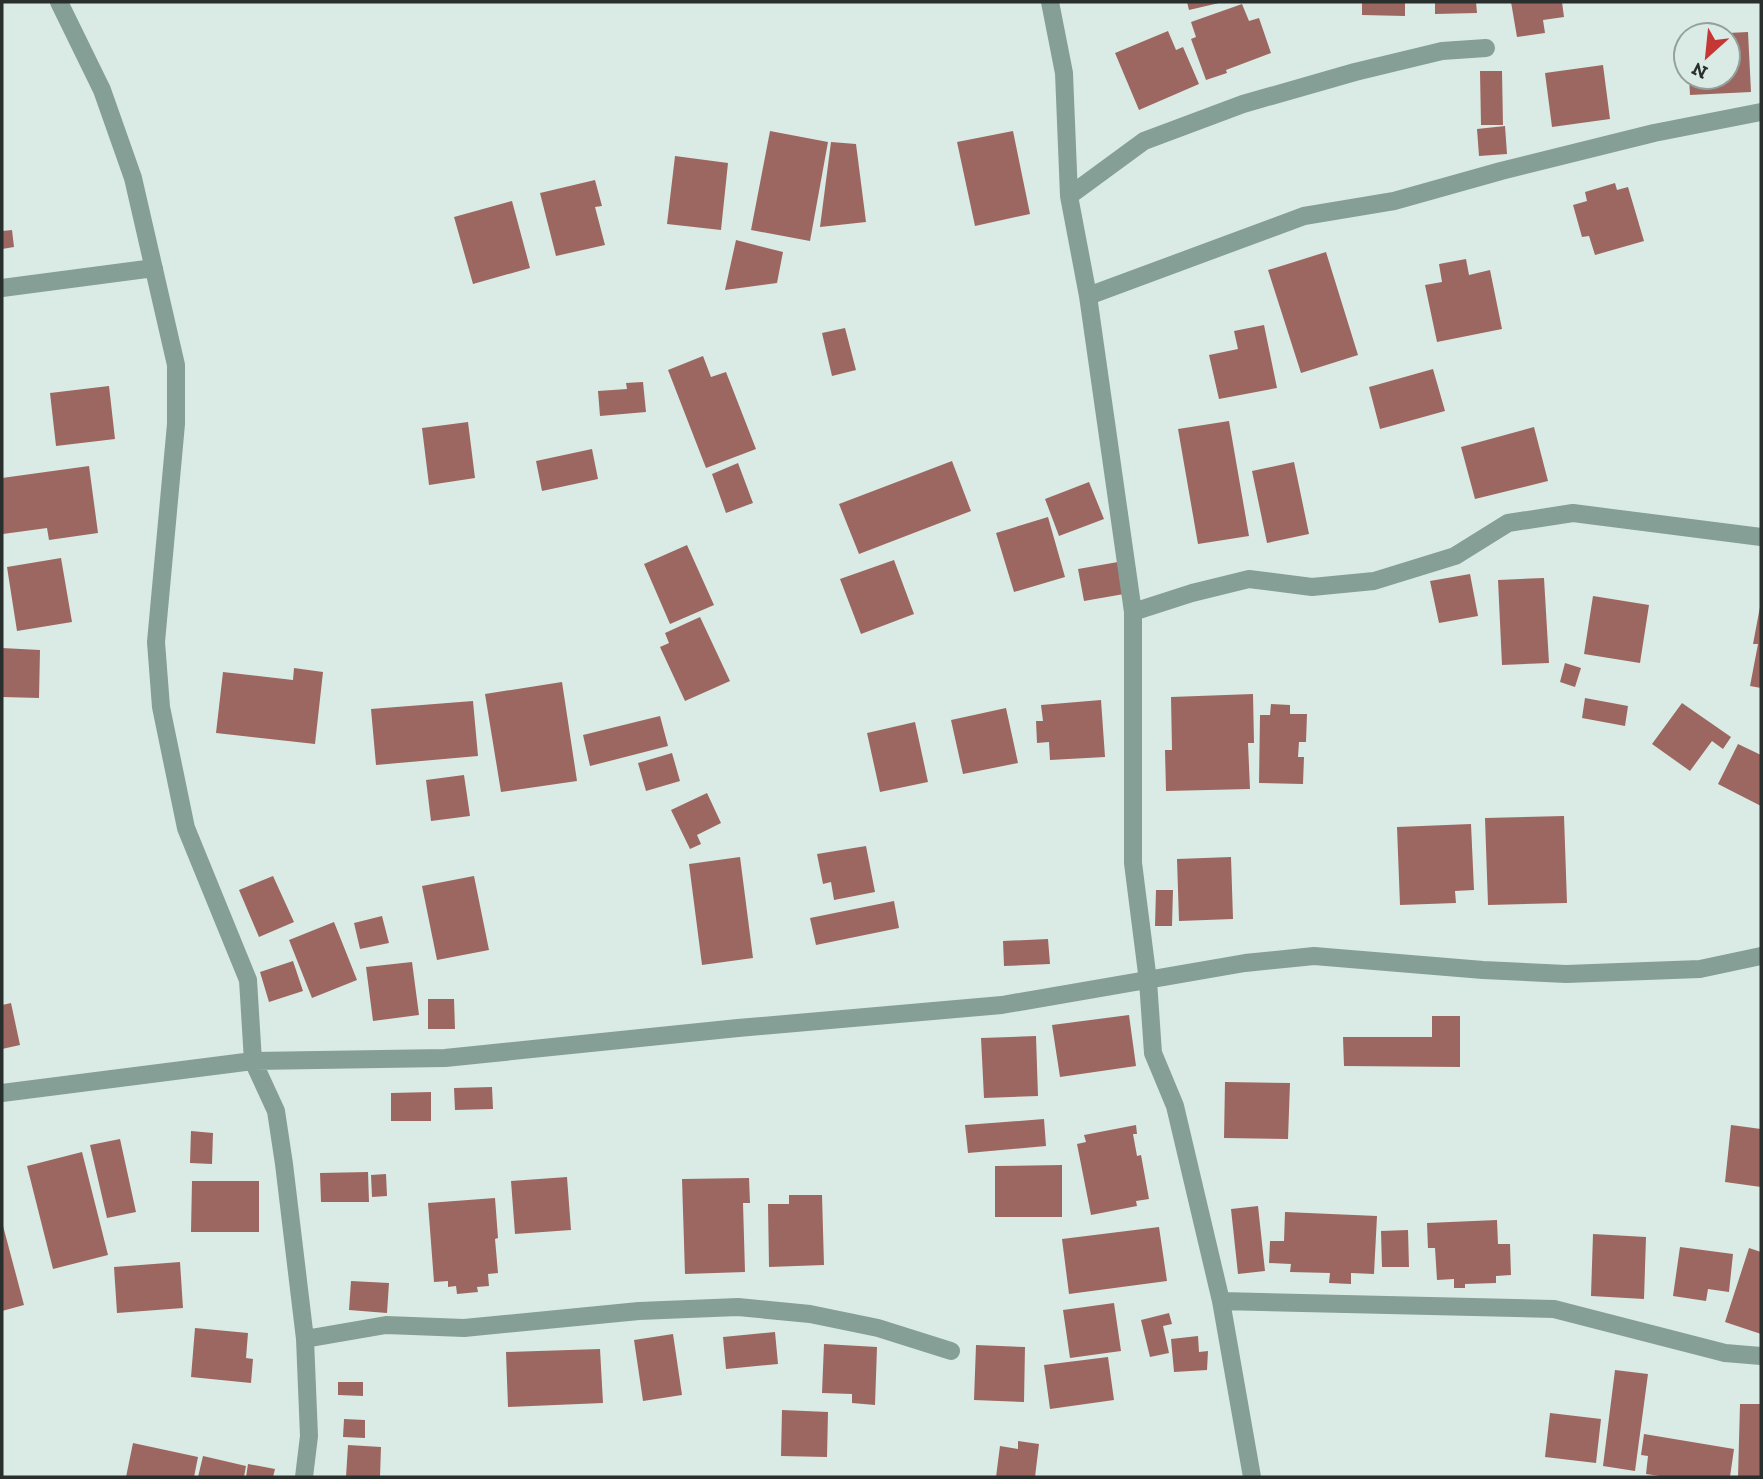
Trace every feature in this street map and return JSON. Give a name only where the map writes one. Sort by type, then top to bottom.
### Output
[{"type":"street","points":[[59,2],[102,90],[133,178],[176,365],[176,424],[156,642],[161,707],[186,828],[248,980],[253,1061],[276,1111],[305,1339],[309,1436],[304,1477]]},
{"type":"street","points":[[1050,2],[1064,73],[1069,196],[1088,296],[1133,612],[1133,863],[1148,981],[1153,1054],[1175,1106],[1221,1301],[1252,1477]]},
{"type":"street","points":[[1069,196],[1144,141],[1242,104],[1355,72],[1443,51],[1486,48]]},
{"type":"street","points":[[1088,296],[1304,216],[1394,201],[1628,140],[1761,112]]},
{"type":"street","points":[[2,288],[154,268]]},
{"type":"street","points":[[1133,612],[1192,593],[1249,579],[1312,587],[1374,581],[1455,556],[1508,523],[1573,513],[1761,537]]},
{"type":"street","points":[[2,1093],[253,1061],[445,1058],[738,1028],[1002,1005],[1245,963],[1314,956],[1566,974],[1700,969],[1761,956]]},
{"type":"street","points":[[1221,1301],[1554,1309],[1725,1353],[1761,1356]]},
{"type":"street","points":[[305,1339],[386,1325],[464,1328],[639,1311],[738,1307],[810,1314],[878,1328],[951,1351]]},
{"type":"building","points":[[1187,2],[1219,2],[1219,3],[1189,10]]},
{"type":"building","points":[[1362,2],[1405,2],[1405,16],[1362,15]]},
{"type":"building","points":[[1435,2],[1476,2],[1477,13],[1435,14]]},
{"type":"building","points":[[1511,2],[1562,2],[1564,17],[1543,20],[1545,33],[1517,37]]},
{"type":"building","points":[[1242,4],[1249,21],[1259,18],[1271,53],[1206,80],[1191,39],[1196,37],[1191,22]]},
{"type":"building","points":[[1168,31],[1176,50],[1183,47],[1199,84],[1139,110],[1115,53]]},
{"type":"building","points":[[1742,32],[1748,32],[1751,92],[1690,95],[1690,91],[1742,91]]},
{"type":"building","points":[[1603,65],[1610,119],[1552,127],[1545,73]]},
{"type":"building","points":[[1480,71],[1502,71],[1503,125],[1481,125]]},
{"type":"building","points":[[1505,126],[1507,154],[1479,156],[1477,129]]},
{"type":"building","points":[[770,131],[828,142],[810,241],[751,230]]},
{"type":"building","points":[[1013,131],[1030,214],[975,226],[957,142]]},
{"type":"building","points":[[831,142],[856,144],[866,222],[820,227]]},
{"type":"building","points":[[675,156],[728,163],[721,230],[667,224]]},
{"type":"building","points":[[595,180],[602,206],[595,207],[605,245],[556,256],[540,193]]},
{"type":"building","points":[[1615,183],[1617,190],[1628,187],[1644,241],[1595,255],[1589,236],[1582,237],[1573,205],[1587,201],[1585,192]]},
{"type":"building","points":[[512,201],[530,268],[473,284],[454,217]]},
{"type":"building","points":[[12,230],[14,247],[2,249],[2,231]]},
{"type":"building","points":[[736,240],[783,252],[777,283],[725,290]]},
{"type":"building","points":[[1326,252],[1358,355],[1301,373],[1268,270]]},
{"type":"building","points":[[1466,259],[1469,275],[1490,270],[1502,329],[1437,342],[1425,285],[1442,282],[1439,264]]},
{"type":"building","points":[[1264,325],[1277,388],[1219,399],[1209,355],[1238,349],[1234,331]]},
{"type":"building","points":[[845,328],[856,370],[832,376],[822,333]]},
{"type":"building","points":[[703,356],[711,377],[726,372],[756,449],[706,468],[668,370]]},
{"type":"building","points":[[1433,369],[1445,411],[1380,429],[1369,387]]},
{"type":"building","points":[[643,382],[646,412],[600,416],[598,391],[627,389],[626,383]]},
{"type":"building","points":[[109,386],[115,439],[56,446],[50,393]]},
{"type":"building","points":[[1229,421],[1249,536],[1198,544],[1178,429]]},
{"type":"building","points":[[468,422],[475,478],[429,485],[422,428]]},
{"type":"building","points":[[1534,427],[1548,481],[1475,499],[1461,447]]},
{"type":"building","points":[[592,449],[598,479],[542,491],[536,461]]},
{"type":"building","points":[[952,461],[971,511],[859,554],[839,504]]},
{"type":"building","points":[[1294,462],[1309,534],[1267,543],[1252,471]]},
{"type":"building","points":[[738,463],[753,503],[726,513],[712,474]]},
{"type":"building","points":[[89,466],[98,533],[49,540],[47,528],[3,534],[2,478]]},
{"type":"building","points":[[1089,482],[1104,519],[1059,536],[1045,499]]},
{"type":"building","points":[[1048,517],[1065,577],[1014,592],[996,533]]},
{"type":"building","points":[[687,545],[714,605],[670,624],[644,564]]},
{"type":"building","points":[[61,558],[72,622],[17,631],[7,567]]},
{"type":"building","points":[[894,560],[914,614],[861,634],[840,579]]},
{"type":"building","points":[[1118,562],[1124,594],[1084,601],[1078,569]]},
{"type":"building","points":[[1470,574],[1478,616],[1439,623],[1430,581]]},
{"type":"building","points":[[1544,578],[1549,663],[1502,665],[1498,580]]},
{"type":"building","points":[[1593,596],[1649,605],[1640,663],[1584,654]]},
{"type":"building","points":[[1760,607],[1761,688],[1750,686],[1758,644],[1753,644]]},
{"type":"building","points":[[700,617],[730,681],[685,701],[660,647],[669,643],[665,633]]},
{"type":"building","points":[[2,648],[40,650],[39,698],[2,697]]},
{"type":"building","points":[[1565,663],[1581,668],[1575,687],[1560,682]]},
{"type":"building","points":[[294,668],[323,672],[315,744],[216,733],[223,672],[293,680]]},
{"type":"building","points":[[562,682],[577,781],[501,792],[485,694]]},
{"type":"building","points":[[1253,694],[1254,743],[1248,743],[1250,789],[1166,791],[1165,750],[1172,750],[1171,697]]},
{"type":"building","points":[[1585,698],[1628,706],[1625,726],[1582,718]]},
{"type":"building","points":[[1101,700],[1105,757],[1050,760],[1049,742],[1037,743],[1036,721],[1043,721],[1041,705]]},
{"type":"building","points":[[473,701],[478,756],[376,765],[371,709]]},
{"type":"building","points":[[1682,703],[1731,737],[1723,749],[1712,741],[1690,771],[1652,744]]},
{"type":"building","points":[[1271,704],[1290,705],[1290,714],[1307,714],[1306,742],[1299,742],[1298,757],[1304,757],[1303,784],[1259,783],[1260,715],[1270,715]]},
{"type":"building","points":[[1006,708],[1018,763],[963,774],[951,720]]},
{"type":"building","points":[[660,716],[668,746],[590,766],[583,735]]},
{"type":"building","points":[[915,722],[928,782],[880,792],[867,733]]},
{"type":"building","points":[[1738,744],[1761,755],[1761,806],[1718,784]]},
{"type":"building","points":[[672,753],[680,781],[646,791],[638,763]]},
{"type":"building","points":[[464,775],[470,816],[431,821],[426,780]]},
{"type":"building","points":[[707,793],[721,823],[697,835],[701,844],[690,849],[671,810]]},
{"type":"building","points":[[1564,816],[1567,903],[1488,905],[1485,818]]},
{"type":"building","points":[[1471,824],[1474,890],[1455,891],[1456,903],[1400,905],[1397,827]]},
{"type":"building","points":[[866,846],[875,892],[834,900],[831,882],[823,884],[817,854]]},
{"type":"building","points":[[740,857],[753,958],[702,965],[689,864]]},
{"type":"building","points":[[1231,857],[1233,919],[1179,921],[1177,859]]},
{"type":"building","points":[[273,876],[294,922],[259,937],[239,890]]},
{"type":"building","points":[[474,876],[489,950],[437,960],[422,886]]},
{"type":"building","points":[[1156,890],[1173,890],[1172,926],[1155,926]]},
{"type":"building","points":[[894,901],[899,928],[816,945],[810,918]]},
{"type":"building","points":[[382,916],[389,943],[360,949],[354,923]]},
{"type":"building","points":[[334,922],[357,980],[312,998],[289,940]]},
{"type":"building","points":[[1048,939],[1050,964],[1004,966],[1003,941]]},
{"type":"building","points":[[293,961],[303,991],[269,1002],[260,972]]},
{"type":"building","points":[[412,962],[419,1015],[373,1021],[366,967]]},
{"type":"building","points":[[428,999],[454,999],[455,1029],[428,1029]]},
{"type":"building","points":[[11,1003],[20,1045],[2,1049],[2,1005]]},
{"type":"building","points":[[1129,1015],[1136,1066],[1060,1077],[1052,1025]]},
{"type":"building","points":[[1432,1016],[1460,1016],[1460,1067],[1344,1066],[1343,1037],[1432,1037]]},
{"type":"building","points":[[1036,1036],[1038,1096],[984,1098],[981,1038]]},
{"type":"building","points":[[1225,1082],[1290,1083],[1288,1139],[1224,1138]]},
{"type":"building","points":[[492,1087],[493,1109],[455,1110],[454,1088]]},
{"type":"building","points":[[431,1092],[431,1121],[391,1121],[391,1093]]},
{"type":"building","points":[[1044,1119],[1046,1146],[968,1153],[965,1125]]},
{"type":"building","points":[[1136,1125],[1137,1134],[1133,1134],[1137,1156],[1141,1155],[1149,1199],[1136,1201],[1137,1206],[1091,1215],[1077,1144],[1086,1142],[1084,1135]]},
{"type":"building","points":[[1731,1125],[1761,1129],[1761,1187],[1725,1182]]},
{"type":"building","points":[[191,1131],[213,1133],[212,1164],[190,1163]]},
{"type":"building","points":[[120,1139],[136,1212],[107,1218],[90,1145]]},
{"type":"building","points":[[82,1152],[108,1255],[53,1269],[27,1166]]},
{"type":"building","points":[[1062,1165],[1062,1217],[995,1217],[995,1166]]},
{"type":"building","points":[[368,1172],[369,1202],[321,1202],[320,1173]]},
{"type":"building","points":[[386,1174],[387,1196],[372,1197],[371,1175]]},
{"type":"building","points":[[567,1177],[571,1230],[515,1234],[511,1181]]},
{"type":"building","points":[[749,1178],[750,1203],[743,1203],[745,1272],[685,1274],[682,1179]]},
{"type":"building","points":[[192,1181],[259,1181],[259,1232],[191,1232]]},
{"type":"building","points":[[789,1195],[822,1195],[824,1265],[769,1267],[768,1204],[789,1204]]},
{"type":"building","points":[[495,1198],[498,1273],[488,1274],[489,1286],[477,1287],[478,1292],[457,1294],[456,1286],[448,1287],[448,1281],[434,1282],[428,1203]]},
{"type":"building","points":[[1258,1206],[1265,1271],[1238,1274],[1231,1209]]},
{"type":"building","points":[[1285,1212],[1377,1216],[1374,1274],[1351,1273],[1351,1284],[1329,1283],[1330,1273],[1290,1272],[1291,1264],[1269,1263],[1270,1241],[1284,1241]]},
{"type":"building","points":[[1497,1220],[1498,1244],[1510,1244],[1511,1275],[1496,1276],[1496,1283],[1465,1284],[1465,1288],[1454,1288],[1454,1279],[1437,1280],[1435,1248],[1428,1248],[1427,1223]]},
{"type":"building","points":[[2,1222],[24,1305],[2,1311]]},
{"type":"building","points":[[1159,1227],[1167,1281],[1069,1294],[1062,1239]]},
{"type":"building","points":[[1408,1230],[1409,1267],[1382,1267],[1381,1231]]},
{"type":"building","points":[[1593,1234],[1646,1237],[1644,1299],[1591,1296]]},
{"type":"building","points":[[1680,1247],[1733,1254],[1729,1292],[1708,1289],[1706,1301],[1673,1296]]},
{"type":"building","points":[[1749,1248],[1761,1252],[1761,1334],[1725,1322]]},
{"type":"building","points":[[180,1262],[183,1308],[117,1313],[114,1267]]},
{"type":"building","points":[[351,1281],[389,1283],[387,1313],[349,1310]]},
{"type":"building","points":[[1114,1303],[1121,1351],[1070,1358],[1063,1310]]},
{"type":"building","points":[[1169,1313],[1172,1324],[1163,1326],[1169,1353],[1150,1357],[1141,1320]]},
{"type":"building","points":[[195,1328],[248,1333],[246,1358],[253,1359],[251,1383],[191,1377]]},
{"type":"building","points":[[775,1332],[778,1364],[726,1369],[723,1337]]},
{"type":"building","points":[[673,1334],[682,1395],[643,1401],[634,1340]]},
{"type":"building","points":[[1198,1336],[1199,1352],[1208,1351],[1207,1370],[1174,1372],[1171,1339]]},
{"type":"building","points":[[824,1344],[877,1347],[875,1405],[852,1403],[852,1394],[822,1393]]},
{"type":"building","points":[[976,1345],[1025,1347],[1024,1402],[974,1400]]},
{"type":"building","points":[[600,1349],[603,1403],[508,1407],[506,1352]]},
{"type":"building","points":[[1108,1357],[1114,1400],[1050,1409],[1044,1365]]},
{"type":"building","points":[[1615,1370],[1648,1374],[1635,1471],[1603,1466]]},
{"type":"building","points":[[338,1382],[363,1382],[363,1396],[338,1395]]},
{"type":"building","points":[[1740,1404],[1761,1404],[1761,1477],[1738,1477]]},
{"type":"building","points":[[782,1410],[828,1412],[827,1457],[781,1456]]},
{"type":"building","points":[[1550,1413],[1601,1419],[1596,1463],[1545,1457]]},
{"type":"building","points":[[344,1419],[365,1420],[365,1438],[343,1437]]},
{"type":"building","points":[[1644,1434],[1734,1449],[1730,1477],[1667,1477],[1646,1474],[1648,1456],[1641,1455]]},
{"type":"building","points":[[1018,1441],[1039,1444],[1035,1477],[996,1477],[1000,1446],[1018,1449]]},
{"type":"building","points":[[133,1443],[198,1457],[194,1477],[126,1477]]},
{"type":"building","points":[[348,1445],[381,1447],[380,1477],[346,1477]]},
{"type":"building","points":[[203,1456],[246,1466],[244,1477],[198,1477]]},
{"type":"building","points":[[248,1464],[275,1469],[273,1477],[246,1477]]}]
